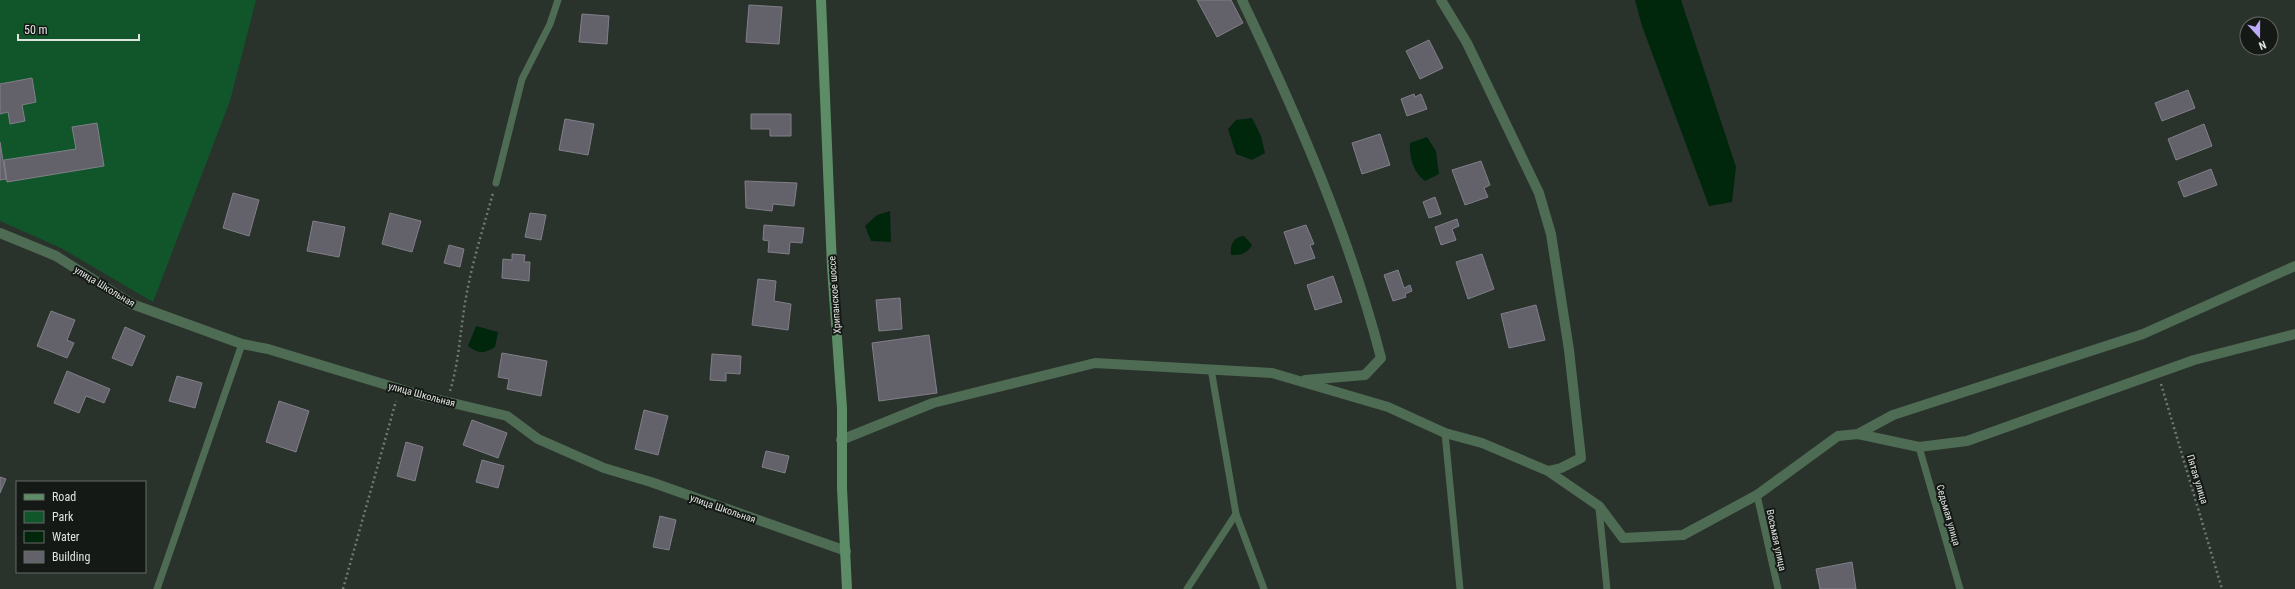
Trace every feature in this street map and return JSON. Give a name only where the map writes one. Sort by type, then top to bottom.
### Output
[{"type":"main road","name":"Хрипанское шоссе","points":[[820,0],[832,267],[842,408],[841,440],[847,589]]},
{"type":"street","points":[[1242,0],[1278,76],[1326,190],[1368,306],[1381,358],[1365,375],[1299,381]]},
{"type":"street","points":[[1441,0],[1467,43],[1519,148],[1539,193],[1551,234],[1569,350],[1581,458],[1561,468],[1548,471]]},
{"type":"street","name":"улица Школьная","points":[[0,233],[56,256],[132,304],[242,344],[268,349],[399,389],[507,416],[538,438],[604,468],[651,482],[846,551]]},
{"type":"street","points":[[1858,434],[1893,415],[2143,334],[2295,266]]},
{"type":"street","points":[[841,440],[933,403],[1095,363],[1272,373],[1388,406],[1445,433],[1482,443],[1548,471],[1599,506],[1623,538],[1683,535],[1757,495],[1838,436],[1858,434],[1919,447],[1967,441],[2194,360],[2295,334]]},
{"type":"lane","points":[[496,183],[522,79],[550,24],[558,0]]},
{"type":"lane","points":[[157,589],[242,344]]},
{"type":"lane","points":[[1211,369],[1236,514],[1264,589]]},
{"type":"lane","points":[[1445,433],[1460,589]]},
{"type":"lane","name":"Седьмая улица","points":[[1919,447],[1960,589]]},
{"type":"lane","name":"Восьмая улица","points":[[1757,495],[1778,589]]},
{"type":"lane","points":[[1599,506],[1607,589]]},
{"type":"lane","points":[[1187,589],[1236,514]]},
{"type":"path","points":[[447,401],[458,367],[467,296],[479,242],[496,183]]},
{"type":"path","name":"Пятая улица","points":[[2158,374],[2222,589]]},
{"type":"path","points":[[343,589],[399,389]]},
{"type":"green space","points":[[0,0],[256,0],[230,101],[153,302],[61,248],[0,221]]},
{"type":"water","points":[[1635,0],[1681,0],[1736,167],[1732,202],[1709,206],[1642,26]]},
{"type":"water","points":[[1252,118],[1261,136],[1265,153],[1252,160],[1236,154],[1228,129],[1236,120]]},
{"type":"water","points":[[1427,137],[1436,151],[1439,174],[1425,181],[1417,173],[1413,164],[1410,154],[1410,143]]},
{"type":"water","points":[[890,211],[891,242],[871,241],[865,226],[877,215]]},
{"type":"water","points":[[1244,236],[1252,245],[1250,248],[1238,255],[1231,255],[1233,242],[1237,238]]},
{"type":"water","points":[[476,326],[498,332],[495,347],[485,352],[478,352],[468,346]]},
{"type":"building","points":[[1197,0],[1231,0],[1243,23],[1217,37]]},
{"type":"building","points":[[749,5],[782,7],[779,44],[746,42]]},
{"type":"building","points":[[582,14],[609,16],[607,44],[579,42]]},
{"type":"building","points":[[1429,40],[1443,68],[1420,79],[1406,51]]},
{"type":"building","points":[[32,78],[36,102],[22,105],[25,121],[10,124],[8,112],[0,114],[0,84]]},
{"type":"building","points":[[2188,90],[2195,108],[2162,121],[2155,103]]},
{"type":"building","points":[[1414,94],[1415,97],[1421,94],[1427,109],[1407,116],[1401,99]]},
{"type":"building","points":[[751,114],[791,114],[791,136],[770,136],[770,129],[751,129]]},
{"type":"building","points":[[565,119],[594,124],[588,155],[559,150]]},
{"type":"building","points":[[97,123],[104,166],[7,182],[4,160],[76,149],[72,127]]},
{"type":"building","points":[[2204,124],[2212,146],[2176,160],[2168,139]]},
{"type":"building","points":[[1380,134],[1390,165],[1362,174],[1352,143]]},
{"type":"building","points":[[0,142],[6,179],[0,180]]},
{"type":"building","points":[[1481,161],[1490,185],[1484,188],[1488,197],[1465,205],[1452,170]]},
{"type":"building","points":[[2211,169],[2217,185],[2184,197],[2178,182]]},
{"type":"building","points":[[745,181],[797,183],[794,206],[773,204],[772,211],[746,208]]},
{"type":"building","points":[[233,193],[259,200],[249,236],[223,228]]},
{"type":"building","points":[[1435,197],[1441,214],[1429,218],[1423,202]]},
{"type":"building","points":[[390,213],[421,221],[412,252],[382,244]]},
{"type":"building","points":[[530,213],[546,215],[541,240],[525,237]]},
{"type":"building","points":[[1457,219],[1459,226],[1452,229],[1456,240],[1441,245],[1435,227]]},
{"type":"building","points":[[313,221],[345,227],[339,257],[307,251]]},
{"type":"building","points":[[764,225],[804,228],[802,243],[790,242],[789,254],[768,252],[769,241],[763,240]]},
{"type":"building","points":[[1306,225],[1314,244],[1310,245],[1315,258],[1295,264],[1284,232]]},
{"type":"building","points":[[449,245],[464,249],[460,267],[444,263]]},
{"type":"building","points":[[512,254],[525,255],[524,262],[530,262],[529,281],[502,278],[503,259],[512,260]]},
{"type":"building","points":[[1482,254],[1494,289],[1468,299],[1456,262]]},
{"type":"building","points":[[1398,270],[1404,288],[1410,285],[1412,291],[1405,294],[1406,297],[1393,301],[1384,275]]},
{"type":"building","points":[[1333,276],[1342,302],[1315,310],[1307,285]]},
{"type":"building","points":[[758,279],[776,281],[774,301],[791,304],[788,330],[752,325]]},
{"type":"building","points":[[900,298],[902,329],[879,331],[876,300]]},
{"type":"building","points":[[1536,305],[1545,340],[1509,348],[1501,314]]},
{"type":"building","points":[[51,311],[75,320],[67,340],[74,343],[67,358],[37,346]]},
{"type":"building","points":[[125,327],[145,336],[132,366],[112,358]]},
{"type":"building","points":[[929,335],[937,393],[879,401],[872,343]]},
{"type":"building","points":[[502,353],[547,361],[541,396],[507,389],[509,379],[498,377]]},
{"type":"building","points":[[712,354],[741,356],[740,374],[726,373],[726,381],[710,380]]},
{"type":"building","points":[[67,371],[110,389],[104,403],[86,396],[79,413],[54,403]]},
{"type":"building","points":[[177,376],[202,383],[195,408],[169,401]]},
{"type":"building","points":[[279,401],[309,411],[296,452],[266,442]]},
{"type":"building","points":[[644,410],[668,416],[658,455],[635,449]]},
{"type":"building","points":[[472,420],[507,433],[498,458],[463,445]]},
{"type":"building","points":[[406,442],[423,447],[415,481],[397,476]]},
{"type":"building","points":[[766,451],[789,456],[785,473],[762,467]]},
{"type":"building","points":[[482,460],[504,466],[498,488],[476,482]]},
{"type":"building","points":[[0,477],[6,479],[0,493]]},
{"type":"building","points":[[660,516],[676,520],[669,550],[653,547]]},
{"type":"building","points":[[1852,562],[1856,589],[1820,589],[1816,569]]}]
